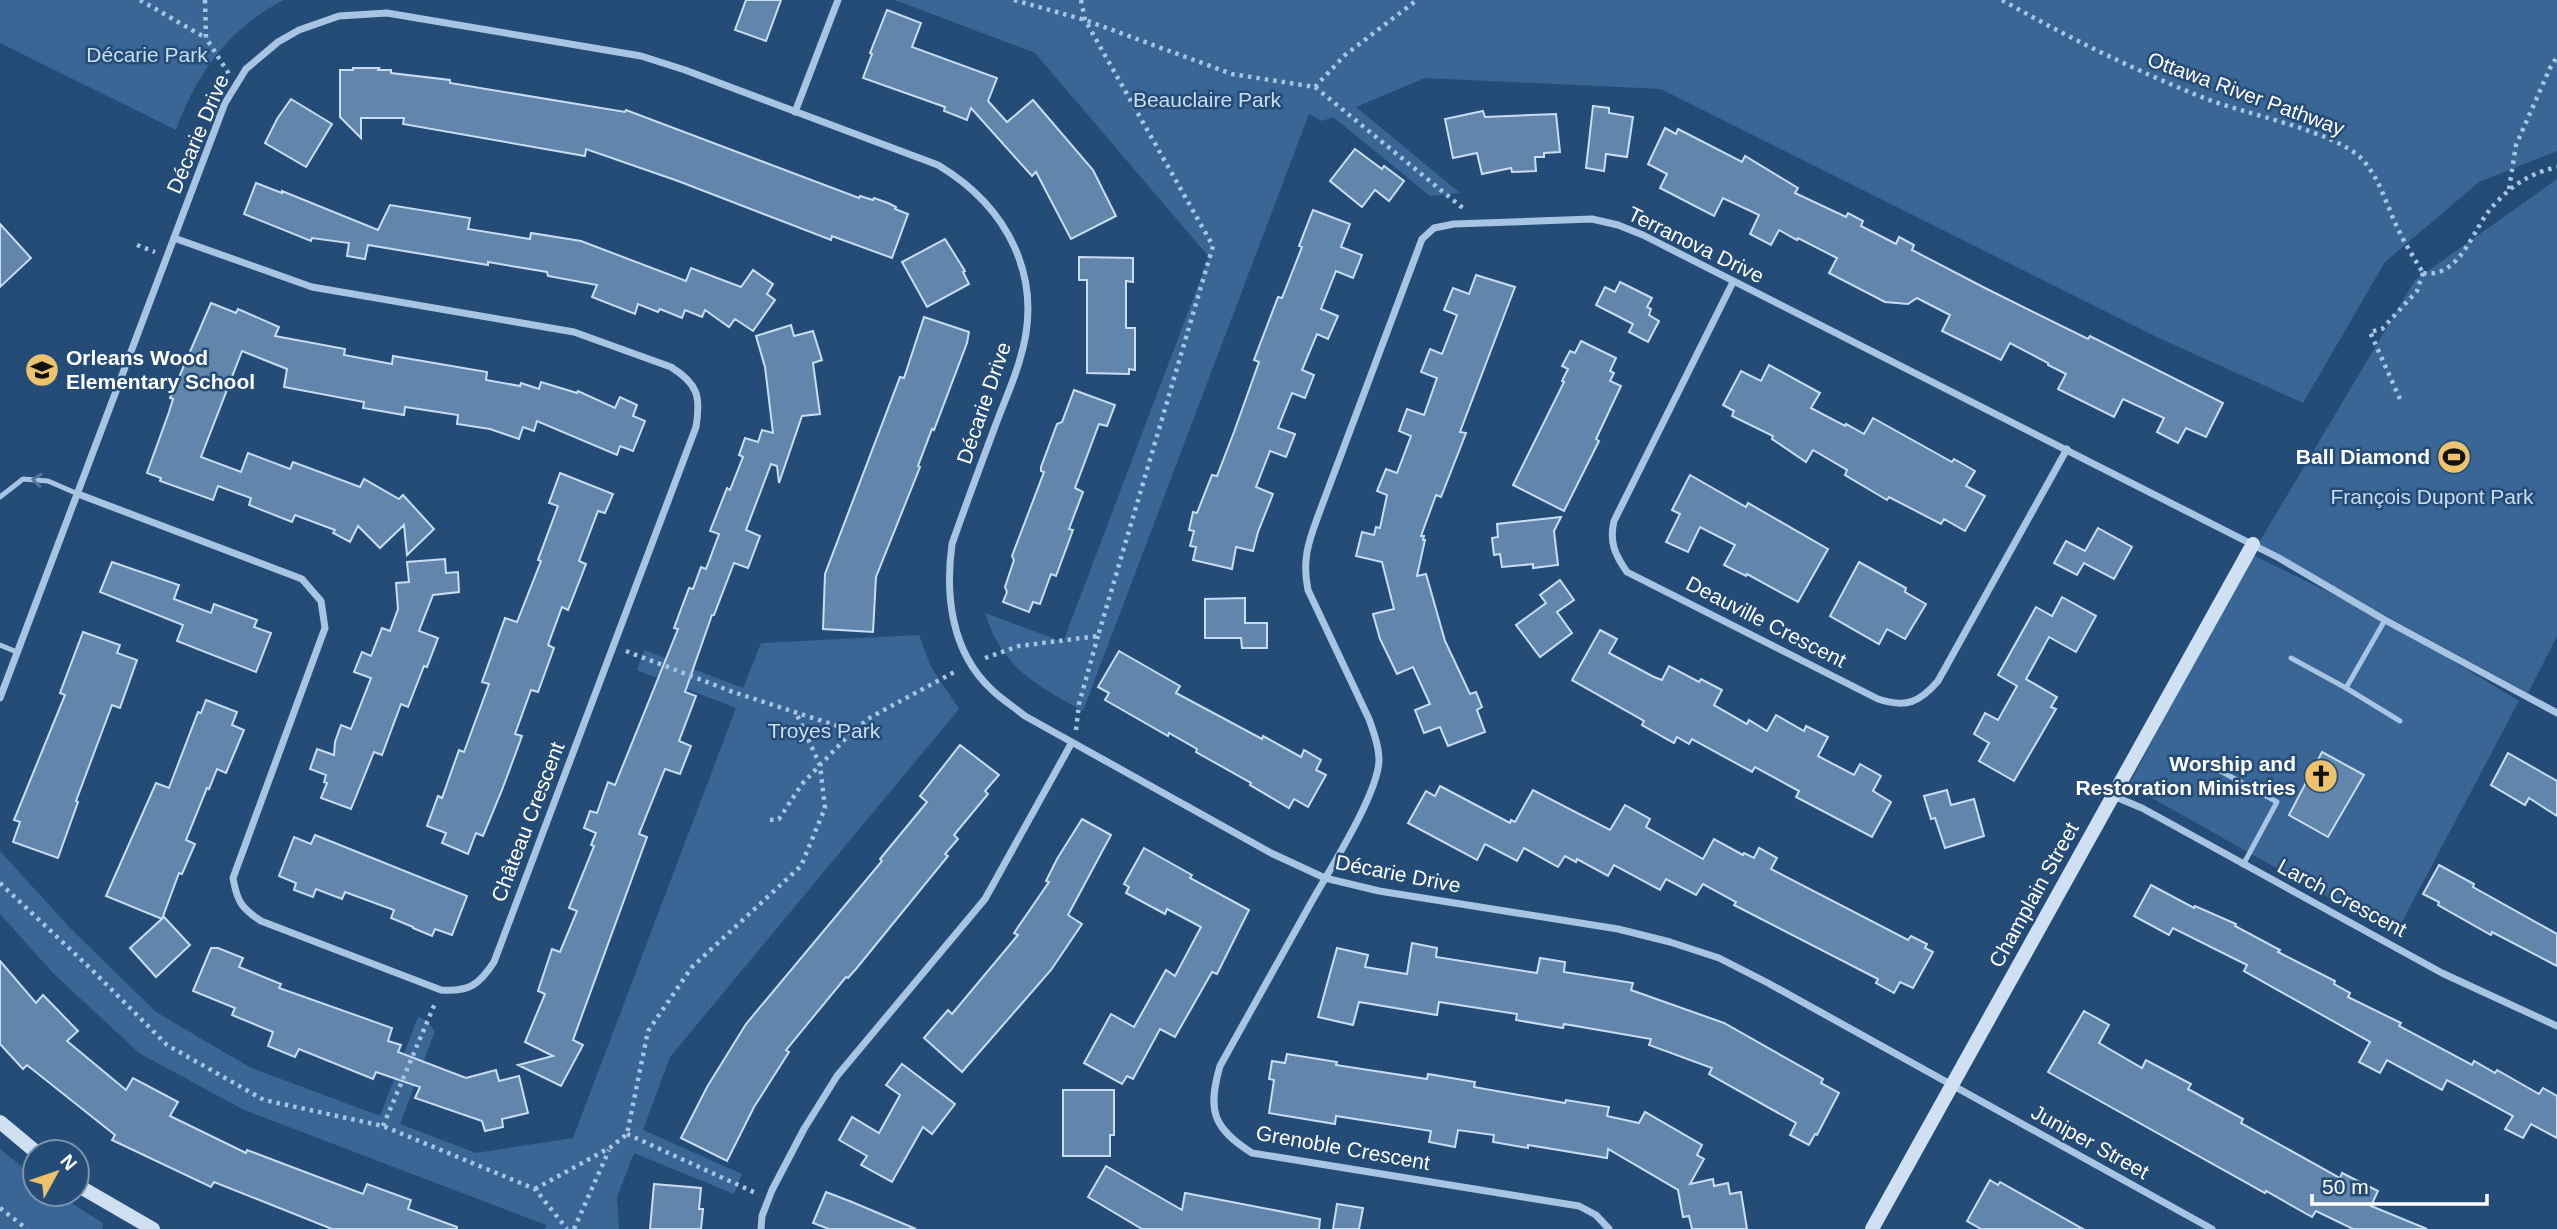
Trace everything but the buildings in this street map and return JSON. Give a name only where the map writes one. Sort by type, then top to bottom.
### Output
[{"type":"street","points":[[795,112],[838,0]]},
{"type":"street","name":"Décarie Drive","points":[[0,698],[225,103],[246,69],[260,56],[299,30],[339,16],[387,13],[641,56],[938,165],[974,190],[1004,225],[1016,246],[1023,269],[1029,314],[1021,357],[952,544],[948,575],[949,605],[958,637],[970,664],[991,689],[1025,716],[1271,853],[1325,878],[1379,891],[1618,929],[1719,958],[1952,1086]]},
{"type":"street","name":"Terranova Drive","points":[[1325,878],[1368,797],[1379,761],[1376,739],[1369,719],[1308,590],[1304,569],[1308,544],[1422,239],[1434,228],[1591,219],[1618,225],[1643,235],[2253,544]]},
{"type":"street","name":"Château Crescent","points":[[174,238],[312,288],[574,332],[671,367],[685,376],[696,390],[699,407],[696,427],[494,962],[485,975],[470,988],[441,990]]},
{"type":"street","name":"Deauville Crescent","points":[[1733,282],[1614,521],[1612,546],[1627,572],[1866,693],[1892,704],[1909,704],[1926,695],[1938,681],[2067,449]]},
{"type":"street","points":[[78,494],[302,579],[321,601],[325,628],[237,862],[233,878],[236,895],[246,911],[261,921],[441,990]]},
{"type":"street","points":[[2253,544],[2385,620],[2557,713]]},
{"type":"street","name":"Champlain Street","points":[[1872,1229],[2253,544]]},
{"type":"street","points":[[761,1229],[768,1199],[804,1129],[837,1076],[985,899],[1071,744]]},
{"type":"street","name":"Larch Crescent","points":[[2113,796],[2142,808],[2442,973],[2557,1026]]},
{"type":"street","name":"Grenoble Crescent","points":[[1325,878],[1220,1066],[1213,1090],[1215,1115],[1229,1139],[1252,1153],[1579,1206],[1596,1215],[1609,1229]]},
{"type":"street","name":"Juniper Street","points":[[1952,1086],[2213,1229]]},
{"type":"street","points":[[0,1122],[21,1140]]},
{"type":"street","points":[[91,1193],[153,1229]]},
{"type":"lane","points":[[0,497],[23,478],[48,481],[78,494]]},
{"type":"lane","points":[[2346,688],[2385,620]]},
{"type":"lane","points":[[0,645],[17,652]]},
{"type":"lane","points":[[2291,658],[2400,721]]},
{"type":"lane","points":[[2215,768],[2277,802],[2243,865]]},
{"type":"path","points":[[139,0],[206,38],[235,83]]},
{"type":"path","points":[[205,0],[206,38]]},
{"type":"path","points":[[1014,0],[1085,20],[1232,74],[1315,86],[1466,210],[1476,224]]},
{"type":"path","points":[[1071,744],[1098,636],[1213,246],[1085,20],[1080,0]]},
{"type":"path","points":[[1315,86],[1345,55],[1417,0]]},
{"type":"path","name":"Ottawa River Pathway","points":[[2002,0],[2135,70],[2208,100],[2300,129],[2351,150],[2363,160],[2378,180],[2399,232],[2423,273]]},
{"type":"path","points":[[2509,190],[2516,145],[2557,57]]},
{"type":"path","points":[[2400,399],[2370,332],[2382,329],[2417,291],[2423,273],[2434,275],[2450,266],[2474,237],[2490,209],[2509,190],[2532,173],[2557,167]]},
{"type":"path","points":[[770,820],[779,819],[802,784],[852,731],[871,717],[970,664],[1019,646],[1098,636]]},
{"type":"path","points":[[614,646],[797,714],[852,731]]},
{"type":"path","points":[[535,1189],[611,1147],[627,1134],[649,1031],[692,967],[801,866],[825,808],[820,765],[797,714]]},
{"type":"path","points":[[0,883],[167,1045],[264,1100],[383,1126],[535,1189],[567,1229]]},
{"type":"path","points":[[383,1126],[441,990]]},
{"type":"path","points":[[627,1134],[768,1199]]},
{"type":"path","points":[[574,1229],[611,1147]]},
{"type":"path","points":[[0,1208],[27,1229]]},
{"type":"green space","name":"Décarie Park","points":[[0,0],[284,0],[247,24],[217,54],[194,90],[176,130],[0,43]]},
{"type":"green space","name":"Beauclaire Park","points":[[895,0],[2557,0],[2557,151],[2479,182],[2385,262],[2303,403],[2159,338],[1661,89],[1425,78],[1356,107],[1460,193],[1430,196],[1333,117],[1322,121],[1309,114],[1083,711],[1036,683],[1011,661],[992,632],[985,613],[1063,642],[1209,257],[1035,53]]},
{"type":"green space","name":"François Dupont Park","points":[[2557,179],[2557,636],[2528,693],[2257,546],[2415,280]]},
{"type":"green space","points":[[2251,554],[2385,620],[2519,701],[2395,935],[2129,785]]},
{"type":"green space","name":"Troyes Park","points":[[919,635],[931,667],[959,709],[670,1057],[643,1130],[742,1174],[734,1194],[634,1153],[617,1197],[619,1229],[545,1229],[546,1225],[244,1110],[139,1053],[54,974],[0,914],[0,851],[70,928],[156,1012],[251,1068],[380,1116],[418,1017],[426,1020],[435,1031],[400,1124],[476,1153],[573,1138],[736,708],[637,670],[644,650],[743,688],[761,643]]},
{"type":"green space","points":[[0,1149],[21,1166],[21,1208],[79,1208],[103,1223],[102,1229],[0,1229]]},
{"type":"place","name":"Orleans Wood Elementary School","points":[[42,370]]},
{"type":"place","name":"Ball Diamond","points":[[2454,457]]},
{"type":"place","name":"Worship and Restoration Ministries","points":[[2321,776]]}]
